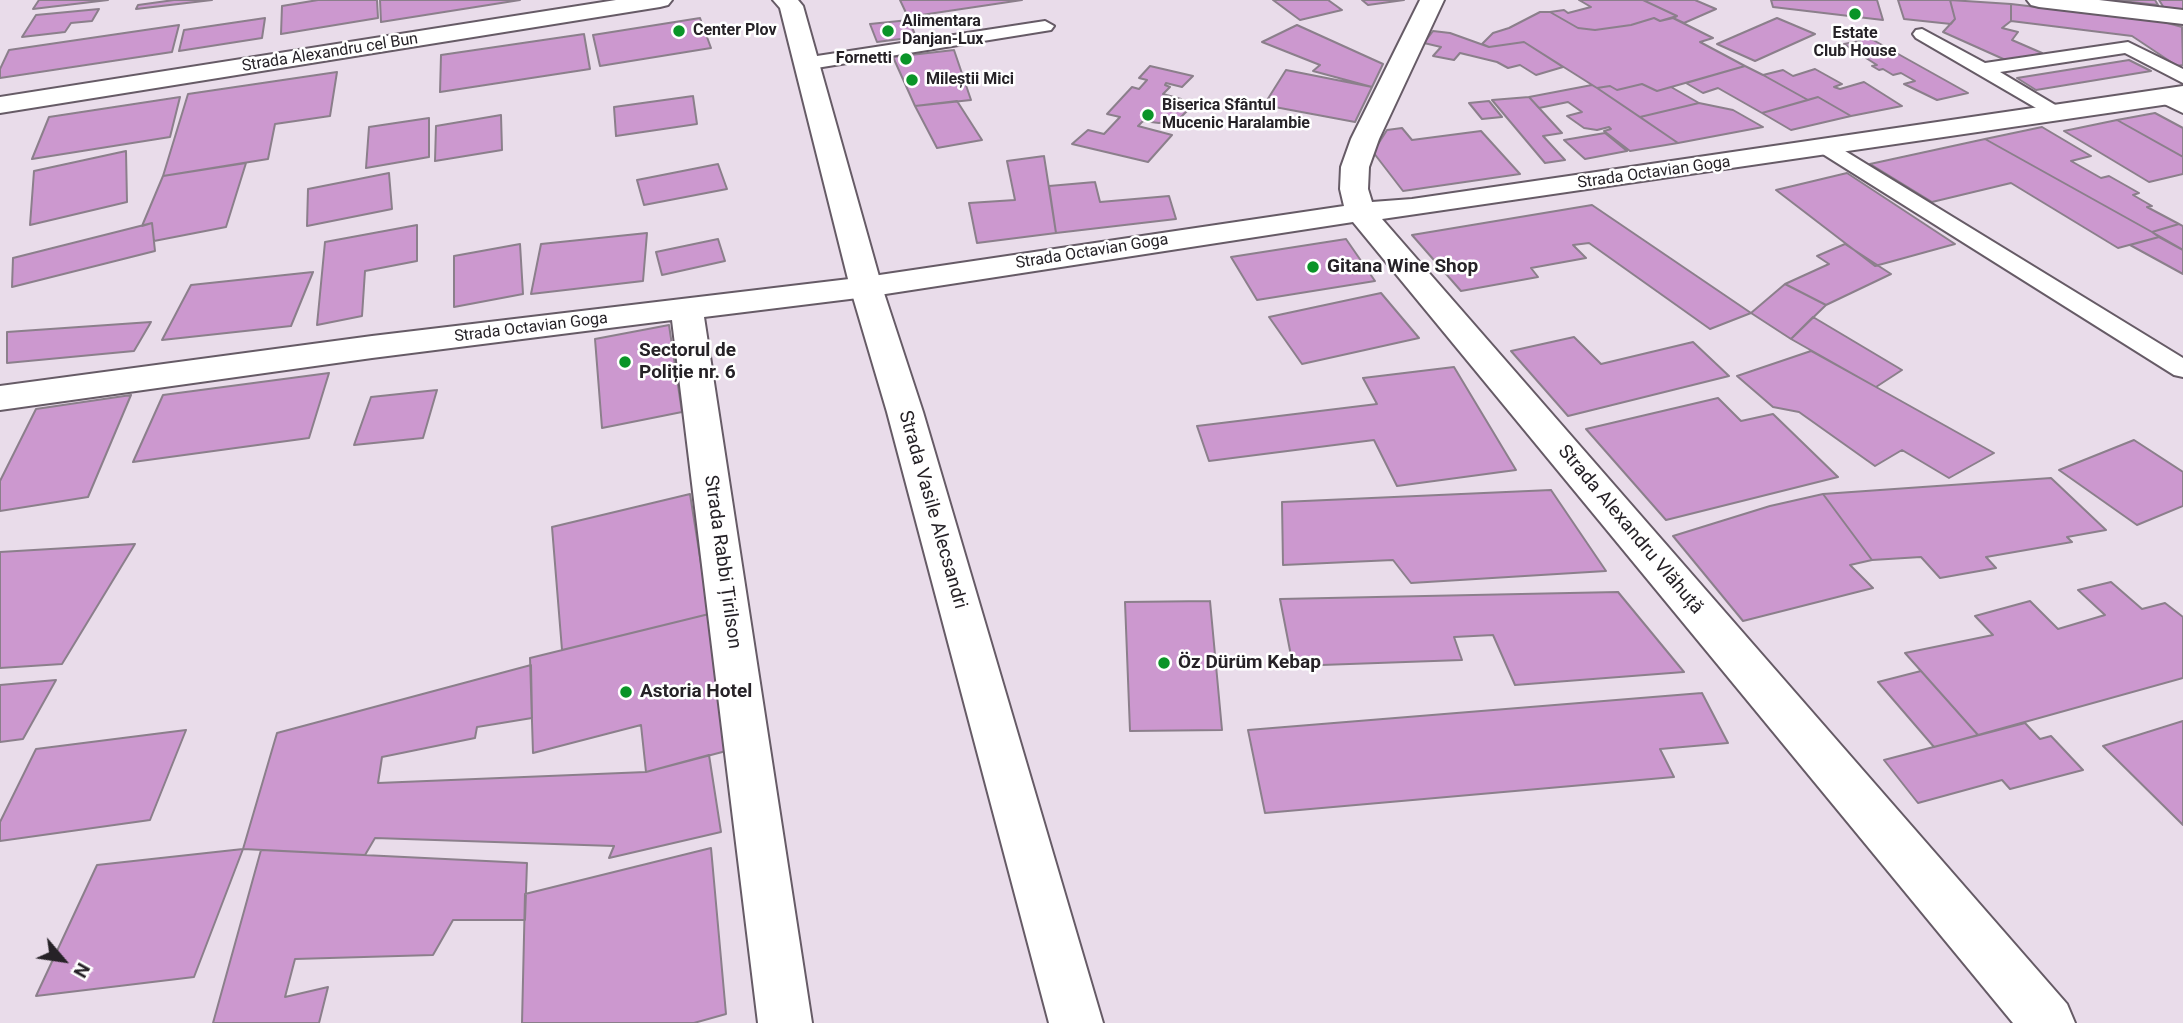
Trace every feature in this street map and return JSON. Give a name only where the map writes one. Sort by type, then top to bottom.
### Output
[{"type":"street","name":"Strada Alexandru cel Bun","points":[[0,105],[660,0]]},
{"type":"street","name":"Strada Vasile Alecsandri","points":[[785,0],[790,6],[866,287],[905,412],[1076,1023]]},
{"type":"street","points":[[1360,212],[1354,189],[1355,167],[1365,139],[1432,0]]},
{"type":"street","points":[[2039,0],[2183,17]]},
{"type":"street","name":"Strada Octavian Goga","points":[[0,398],[372,347],[866,287],[1360,212],[1412,208],[2179,94]]},
{"type":"street","name":"Strada Alexandru Vlăhuță","points":[[1360,212],[2048,1023]]},
{"type":"street","name":"Strada Rabbi Țirilson","points":[[687,309],[785,1023]]},
{"type":"lane","points":[[804,64],[1045,26]]},
{"type":"lane","points":[[1922,34],[2055,113]]},
{"type":"lane","points":[[1982,69],[2128,47],[2179,94]]},
{"type":"lane","points":[[1825,147],[2183,369]]},
{"type":"building","points":[[39,0],[108,0],[33,9]]},
{"type":"building","points":[[174,0],[212,0],[136,9],[138,5]]},
{"type":"building","points":[[318,0],[377,0],[378,18],[281,34],[282,6]]},
{"type":"building","points":[[380,0],[520,0],[381,22]]},
{"type":"building","points":[[900,0],[1022,0],[908,17]]},
{"type":"building","points":[[1273,0],[1328,0],[1342,10],[1300,20]]},
{"type":"building","points":[[1362,0],[1404,0],[1368,5]]},
{"type":"building","points":[[1579,0],[1643,0],[1677,16],[1595,30],[1578,28],[1550,12],[1564,10],[1568,13],[1591,7]]},
{"type":"building","points":[[1643,0],[1695,0],[1716,9],[1684,23],[1673,18],[1677,16]]},
{"type":"building","name":"Estate Club House","points":[[1771,0],[1877,0],[1883,20],[1773,7]]},
{"type":"building","points":[[1898,0],[1950,0],[1955,19],[1951,24],[1904,19]]},
{"type":"building","points":[[1950,0],[2011,4],[2011,21],[2002,28],[2018,32],[2012,40],[2042,53],[2010,62],[1943,32],[1955,19]]},
{"type":"building","points":[[2112,0],[2155,0],[2158,5]]},
{"type":"building","points":[[2159,0],[2183,0],[2183,10],[2164,8]]},
{"type":"building","points":[[2011,4],[2164,22],[2182,27],[2183,65],[2177,66],[2132,36],[2011,21]]},
{"type":"building","points":[[99,9],[92,21],[71,23],[65,32],[22,37],[36,15]]},
{"type":"building","points":[[1540,12],[1550,12],[1578,28],[1595,30],[1631,25],[1654,18],[1660,21],[1673,18],[1713,38],[1700,42],[1745,66],[1657,91],[1642,84],[1617,90],[1610,86],[1597,88],[1524,42],[1489,47],[1482,44],[1493,33]]},
{"type":"building","points":[[265,18],[262,38],[179,51],[184,30]]},
{"type":"building","points":[[700,18],[711,48],[600,66],[593,35]]},
{"type":"building","points":[[1777,18],[1815,34],[1755,61],[1717,44]]},
{"type":"building","points":[[909,20],[916,37],[877,42],[870,24]]},
{"type":"building","points":[[179,25],[172,52],[0,78],[0,69],[9,50]]},
{"type":"building","points":[[1297,25],[1383,64],[1372,87],[1313,71],[1320,65],[1262,42]]},
{"type":"building","points":[[1433,31],[1450,33],[1489,47],[1524,42],[1563,67],[1536,75],[1520,65],[1508,68],[1497,62],[1460,53],[1454,60],[1433,56],[1441,47],[1424,43]]},
{"type":"building","points":[[584,34],[590,69],[440,92],[441,55]]},
{"type":"building","points":[[1866,36],[1968,93],[1937,100],[1904,84],[1915,81],[1901,73],[1893,75],[1883,69],[1879,70],[1872,66],[1877,65],[1844,44],[1860,41],[1856,38]]},
{"type":"building","points":[[954,50],[971,100],[915,106],[893,57]]},
{"type":"building","points":[[2129,60],[2151,71],[2036,90],[2017,78]]},
{"type":"building","name":"Biserica Sfântul Mucenic Haralambie","points":[[1150,66],[1193,76],[1182,87],[1166,83],[1165,85],[1170,87],[1163,94],[1181,99],[1186,104],[1187,111],[1179,119],[1159,123],[1143,121],[1138,126],[1172,135],[1148,162],[1072,144],[1088,130],[1104,134],[1120,117],[1107,114],[1132,87],[1139,89],[1147,80],[1139,78]]},
{"type":"building","points":[[1745,66],[1808,100],[1762,113],[1718,88],[1703,93],[1686,83]]},
{"type":"building","points":[[1815,69],[1842,84],[1834,87],[1840,89],[1864,82],[1902,106],[1851,116],[1818,97],[1808,100],[1763,75],[1783,70],[1793,76]]},
{"type":"building","points":[[1286,70],[1372,87],[1355,122],[1264,105]]},
{"type":"building","points":[[337,72],[330,116],[275,124],[268,159],[163,176],[188,94]]},
{"type":"building","points":[[1642,84],[1657,91],[1671,87],[1699,103],[1640,117],[1597,88],[1610,86],[1617,90]]},
{"type":"building","points":[[1592,85],[1678,143],[1630,151],[1604,131],[1611,129],[1609,127],[1597,130],[1584,128],[1567,116],[1582,112],[1568,102],[1539,108],[1529,97]]},
{"type":"building","points":[[693,96],[697,124],[616,136],[614,107]]},
{"type":"building","points":[[180,97],[170,137],[32,159],[49,117]]},
{"type":"building","points":[[1529,97],[1562,133],[1543,136],[1565,160],[1545,163],[1492,100]]},
{"type":"building","points":[[1818,97],[1851,116],[1791,130],[1762,113]]},
{"type":"building","points":[[957,101],[982,140],[937,148],[915,106]]},
{"type":"building","points":[[1489,101],[1502,117],[1482,119],[1469,103]]},
{"type":"building","points":[[1699,103],[1733,110],[1763,127],[1678,143],[1640,117]]},
{"type":"building","points":[[2155,113],[2183,128],[2183,157],[2117,120]]},
{"type":"building","points":[[501,115],[502,150],[435,161],[436,126]]},
{"type":"building","points":[[429,118],[429,157],[366,168],[369,127]]},
{"type":"building","points":[[2117,120],[2183,157],[2183,174],[2149,182],[2064,131]]},
{"type":"building","points":[[2042,127],[2091,156],[2071,161],[2101,178],[2109,176],[2139,193],[2133,195],[2152,206],[2147,207],[2179,224],[2152,232],[1985,139]]},
{"type":"building","points":[[1402,128],[1412,140],[1481,131],[1520,174],[1403,191],[1373,152],[1387,130]]},
{"type":"building","points":[[1605,133],[1627,151],[1585,159],[1564,140]]},
{"type":"building","points":[[1985,139],[2159,237],[2118,248],[2011,183],[1932,202],[1870,164]]},
{"type":"building","points":[[126,151],[127,202],[30,225],[34,171]]},
{"type":"building","points":[[1044,156],[1056,233],[977,243],[969,203],[1015,200],[1007,161]]},
{"type":"building","points":[[246,163],[226,227],[154,241],[152,223],[142,226],[163,176]]},
{"type":"building","points":[[718,164],[727,189],[644,205],[637,180]]},
{"type":"building","points":[[389,173],[392,209],[307,226],[308,189]]},
{"type":"building","points":[[1847,173],[1955,244],[1875,266],[1776,190]]},
{"type":"building","points":[[1095,182],[1100,202],[1169,196],[1176,219],[1056,233],[1049,186]]},
{"type":"building","points":[[1592,205],[1751,313],[1710,329],[1589,243],[1573,245],[1586,258],[1531,268],[1538,277],[1461,291],[1412,235]]},
{"type":"building","points":[[152,223],[155,251],[12,287],[13,258]]},
{"type":"building","points":[[2179,224],[2183,226],[2183,250],[2152,232]]},
{"type":"building","points":[[417,225],[417,261],[365,271],[362,316],[317,325],[325,242]]},
{"type":"building","points":[[647,233],[643,281],[531,294],[541,244]]},
{"type":"building","points":[[2159,237],[2183,250],[2183,274],[2130,245]]},
{"type":"building","points":[[718,239],[725,261],[662,275],[656,252]]},
{"type":"building","points":[[1346,239],[1375,281],[1257,300],[1231,257]]},
{"type":"building","points":[[520,244],[523,294],[454,307],[454,256]]},
{"type":"building","points":[[1845,244],[1891,274],[1826,305],[1785,284],[1829,264],[1817,256]]},
{"type":"building","points":[[313,272],[291,326],[162,340],[191,285]]},
{"type":"building","points":[[1785,284],[1826,305],[1791,339],[1751,313]]},
{"type":"building","points":[[1381,293],[1419,338],[1302,364],[1269,317]]},
{"type":"building","points":[[1813,317],[1902,370],[1876,387],[1791,339]]},
{"type":"building","points":[[151,322],[134,351],[7,363],[7,332]]},
{"type":"building","points":[[669,325],[682,412],[602,428],[595,339]]},
{"type":"building","points":[[1574,337],[1601,364],[1693,342],[1729,376],[1568,416],[1511,351]]},
{"type":"building","points":[[1811,351],[1994,453],[1949,478],[1902,450],[1875,466],[1799,412],[1773,407],[1737,376]]},
{"type":"building","points":[[1454,367],[1516,470],[1397,486],[1374,440],[1209,461],[1197,426],[1377,404],[1363,378]]},
{"type":"building","points":[[329,373],[309,438],[133,462],[163,395]]},
{"type":"building","points":[[437,390],[423,438],[354,445],[371,397]]},
{"type":"building","points":[[131,395],[88,497],[0,511],[0,481],[36,409]]},
{"type":"building","points":[[1718,398],[1741,421],[1773,414],[1838,477],[1666,520],[1586,429]]},
{"type":"building","points":[[2134,440],[2183,472],[2183,506],[2137,525],[2059,470]]},
{"type":"building","points":[[2051,478],[2106,530],[2067,537],[2072,542],[1986,557],[1996,568],[1940,578],[1921,557],[1872,560],[1823,494]]},
{"type":"building","points":[[1551,490],[1606,571],[1411,583],[1393,560],[1283,565],[1282,502]]},
{"type":"building","points":[[690,494],[709,614],[562,650],[552,527]]},
{"type":"building","points":[[1823,494],[1872,560],[1850,565],[1873,588],[1743,621],[1673,536],[1770,506]]},
{"type":"building","points":[[135,544],[62,664],[0,668],[0,552]]},
{"type":"building","points":[[2111,582],[2142,609],[2165,603],[2183,617],[2183,678],[1978,735],[1905,653],[1993,635],[1975,616],[2030,601],[2058,629],[2105,615],[2078,590]]},
{"type":"building","points":[[1618,592],[1684,672],[1515,685],[1493,635],[1454,637],[1462,660],[1293,666],[1280,599]]},
{"type":"building","points":[[1210,601],[1222,730],[1130,731],[1125,602]]},
{"type":"building","name":"Astoria Hotel","points":[[709,614],[730,750],[646,772],[641,725],[533,753],[530,658]]},
{"type":"building","points":[[531,665],[532,718],[477,727],[475,738],[382,757],[378,783],[646,772],[709,755],[721,832],[609,858],[614,846],[375,838],[365,855],[243,849],[277,733]]},
{"type":"building","points":[[1921,671],[1978,735],[1934,747],[1878,682]]},
{"type":"building","points":[[56,680],[23,739],[0,742],[0,685]]},
{"type":"building","points":[[1702,693],[1728,743],[1660,749],[1674,777],[1265,813],[1248,730]]},
{"type":"building","points":[[2183,721],[2183,825],[2103,746]]},
{"type":"building","points":[[2025,723],[2040,739],[2051,736],[2083,770],[2010,789],[2002,780],[1918,803],[1884,760]]},
{"type":"building","points":[[186,730],[150,820],[0,841],[0,822],[36,749]]},
{"type":"building","points":[[711,848],[726,1014],[694,1023],[522,1023],[525,894]]},
{"type":"building","points":[[243,849],[194,977],[36,996],[97,865]]},
{"type":"building","points":[[261,850],[527,863],[525,920],[453,920],[433,955],[295,959],[285,997],[328,987],[319,1023],[213,1023]]},
{"type":"place","name":"Estate Club House","points":[[1855,14]]},
{"type":"place","name":"Center Plov","points":[[679,31]]},
{"type":"place","name":"Alimentara Danjan-Lux","points":[[888,31]]},
{"type":"place","name":"Fornetti","points":[[906,59]]},
{"type":"place","name":"Mileștii Mici","points":[[912,80]]},
{"type":"place","name":"Biserica Sfântul Mucenic Haralambie","points":[[1148,115]]},
{"type":"place","name":"Gitana Wine Shop","points":[[1313,267]]},
{"type":"place","name":"Sectorul de Poliție nr. 6","points":[[625,362]]},
{"type":"place","name":"Öz Dürüm Kebap","points":[[1164,663]]},
{"type":"place","name":"Astoria Hotel","points":[[626,692]]}]
